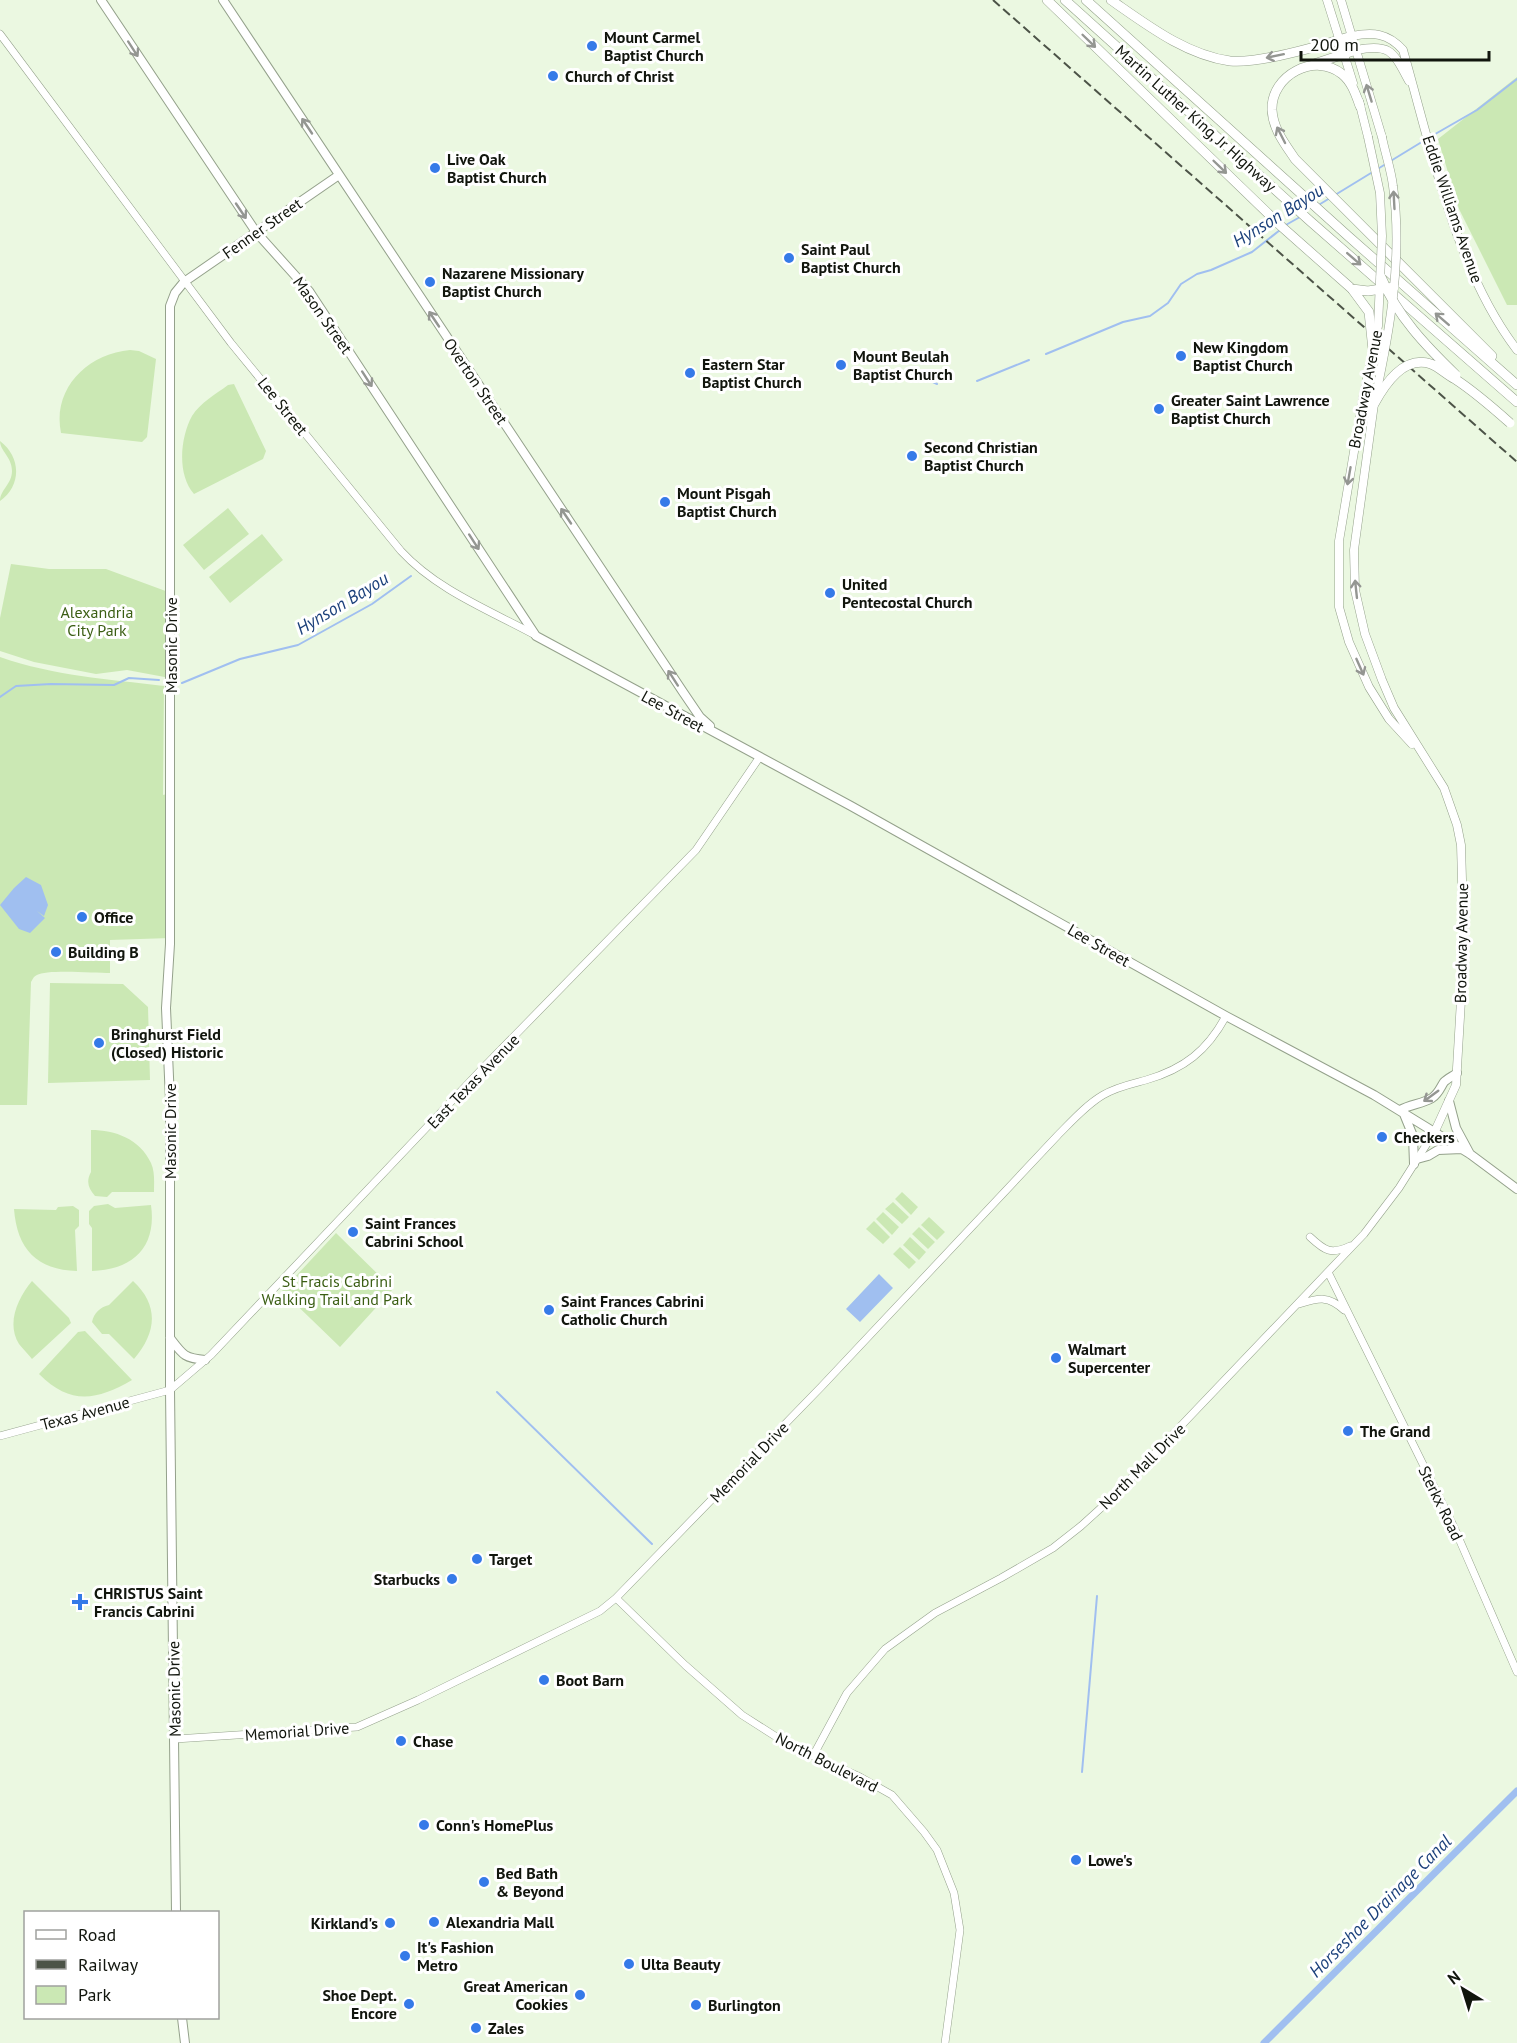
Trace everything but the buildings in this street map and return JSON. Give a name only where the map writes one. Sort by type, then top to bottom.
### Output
[{"type":"highway","points":[[1047,0],[1282,227],[1352,289],[1369,312],[1373,350]]},
{"type":"highway","name":"Martin Luther King, Jr Highway","points":[[1065,0],[1286,200],[1517,402]]},
{"type":"highway","name":"Martin Luther King, Jr Highway","points":[[1086,0],[1321,212],[1517,384]]},
{"type":"highway","points":[[1112,0],[1161,34],[1200,52],[1230,60],[1252,61],[1352,36]]},
{"type":"highway","points":[[1356,50],[1295,70],[1282,79],[1273,98],[1272,111],[1278,132],[1295,159],[1517,384]]},
{"type":"highway","points":[[1309,66],[1322,66],[1342,74],[1354,89],[1360,106]]},
{"type":"highway","points":[[1381,277],[1401,315],[1421,339],[1472,390],[1514,425]]},
{"type":"highway","points":[[1352,289],[1368,291],[1387,289]]},
{"type":"highway","points":[[1374,404],[1386,383],[1398,371],[1418,363],[1431,364],[1472,390]]},
{"type":"main road","name":"Mason Street","points":[[101,0],[256,232],[309,291],[536,636]]},
{"type":"main road","name":"Overton Street","points":[[223,0],[700,717],[743,749]]},
{"type":"main road","points":[[1327,0],[1360,106],[1380,194],[1381,277]]},
{"type":"main road","name":"Broadway Avenue","points":[[1341,0],[1382,136],[1393,186],[1396,246],[1363,398],[1339,541],[1339,607],[1350,642],[1369,687],[1389,719],[1425,758]]},
{"type":"main road","name":"Eddie Williams Avenue","points":[[1352,36],[1366,33],[1382,34],[1394,40],[1403,50],[1469,266],[1494,316],[1517,350]]},
{"type":"main road","name":"Eddie Williams Avenue","points":[[1356,50],[1375,46],[1386,48],[1398,61],[1416,94]]},
{"type":"main road","name":"Fenner Street","points":[[184,282],[339,175]]},
{"type":"main road","name":"Masonic Drive","points":[[176,1911],[170,1390],[170,1101],[166,1008],[170,944],[170,306],[175,293],[184,282]]},
{"type":"main road","name":"Broadway Avenue","points":[[1393,301],[1374,404],[1354,550],[1355,590],[1365,634],[1382,680],[1394,708],[1444,788],[1457,825],[1461,845],[1464,949],[1456,1085],[1435,1131]]},
{"type":"main road","name":"Lee Street","points":[[536,636],[851,806],[1402,1112],[1435,1131],[1517,1189]]},
{"type":"main road","points":[[1449,1101],[1456,1128],[1466,1152],[1438,1150],[1415,1161],[1413,1136],[1402,1112],[1408,1105],[1422,1103],[1431,1098],[1439,1092],[1445,1081],[1457,1073]]},
{"type":"main road","points":[[170,1338],[183,1356],[205,1360]]},
{"type":"main road","points":[[182,2019],[185,2043]]},
{"type":"street","name":"Lee Street","points":[[0,34],[231,343],[415,566],[445,586],[536,636]]},
{"type":"street","name":"East Texas Avenue","points":[[170,1390],[205,1360],[481,1070],[696,850],[759,758]]},
{"type":"street","name":"Memorial Drive","points":[[175,1738],[357,1727],[587,1618],[616,1598],[822,1386],[1073,1120],[1103,1095],[1124,1085],[1160,1076],[1183,1065],[1216,1035],[1226,1016]]},
{"type":"street","name":"North Mall Drive","points":[[813,1756],[847,1694],[885,1649],[935,1613],[1053,1548],[1113,1497],[1355,1243],[1399,1188],[1435,1131]]},
{"type":"street","points":[[1310,1237],[1321,1248],[1331,1251],[1338,1251],[1355,1243]]},
{"type":"street","name":"Sterkx Road","points":[[1328,1272],[1453,1525],[1517,1672]]},
{"type":"street","points":[[1297,1305],[1325,1299],[1335,1302],[1348,1314]]},
{"type":"street","name":"Texas Avenue","points":[[0,1436],[170,1390]]},
{"type":"street","name":"North Boulevard","points":[[616,1598],[728,1704],[789,1745],[860,1777],[892,1795],[924,1832],[944,1863],[954,1893],[960,1930],[945,2043]]},
{"type":"green space","points":[[1517,77],[1517,305],[1507,305],[1459,209],[1438,139]]},
{"type":"green space","points":[[130,350],[139,351],[156,359],[147,437],[142,442],[61,433],[62,402],[76,376],[100,358]]},
{"type":"green space","points":[[234,384],[266,451],[263,459],[194,494],[185,477],[182,456],[188,425],[195,411],[228,385]]},
{"type":"green space","points":[[0,441],[12,455],[16,471],[12,487],[0,501],[12,471]]},
{"type":"green space","points":[[228,508],[249,534],[204,570],[183,545]]},
{"type":"green space","points":[[262,534],[283,560],[230,603],[209,577]]},
{"type":"green space","name":"Alexandria City Park","points":[[11,564],[49,569],[106,569],[171,593],[170,678],[127,670],[96,674],[34,662],[0,651],[0,618]]},
{"type":"green space","points":[[0,657],[61,673],[164,686],[163,795],[167,794],[170,938],[110,940],[110,973],[50,972],[34,977],[31,982],[27,1105],[0,1105]]},
{"type":"green space","name":"Bringhurst Field (Closed) Historic","points":[[50,983],[123,984],[148,1007],[150,1080],[48,1083]]},
{"type":"green space","points":[[91,1130],[118,1134],[134,1142],[152,1166],[154,1192],[112,1192],[107,1197],[95,1196],[88,1181],[91,1172]]},
{"type":"green space","points":[[902,1192],[918,1207],[911,1215],[895,1199]]},
{"type":"green space","points":[[893,1202],[909,1217],[902,1224],[885,1209]]},
{"type":"green space","points":[[108,1204],[115,1208],[151,1205],[150,1233],[146,1244],[130,1261],[107,1270],[92,1271],[92,1228],[89,1224],[89,1211],[94,1206]]},
{"type":"green space","points":[[73,1206],[79,1210],[79,1226],[75,1230],[77,1271],[51,1267],[32,1255],[19,1235],[14,1209],[56,1210],[58,1207]]},
{"type":"green space","points":[[883,1212],[899,1227],[892,1235],[876,1219]]},
{"type":"green space","points":[[929,1217],[945,1232],[937,1240],[921,1225]]},
{"type":"green space","points":[[874,1221],[890,1237],[883,1244],[866,1229]]},
{"type":"green space","points":[[919,1227],[935,1242],[928,1249],[912,1234]]},
{"type":"green space","name":"St Fracis Cabrini Walking Trail and Park","points":[[336,1233],[393,1289],[340,1347],[282,1291]]},
{"type":"green space","points":[[910,1237],[926,1252],[919,1260],[903,1245]]},
{"type":"green space","points":[[900,1247],[916,1262],[909,1269],[893,1254]]},
{"type":"green space","points":[[32,1281],[69,1318],[71,1323],[32,1359],[15,1336],[14,1319],[18,1303]]},
{"type":"green space","points":[[133,1281],[148,1300],[152,1320],[147,1339],[134,1359],[109,1334],[102,1334],[92,1322],[98,1311],[109,1305]]},
{"type":"green space","points":[[85,1331],[132,1380],[95,1396],[84,1396],[62,1391],[39,1374],[78,1332]]},
{"type":"water","points":[[26,877],[41,885],[48,905],[44,916],[37,911],[45,918],[30,933],[19,929],[0,905]]},
{"type":"water","points":[[879,1274],[893,1288],[860,1322],[846,1309]]},
{"type":"waterway","name":"Hynson Bayou","points":[[1430,137],[1477,110],[1517,79]]},
{"type":"waterway","name":"Hynson Bayou","points":[[1335,195],[1425,140]]},
{"type":"waterway","name":"Hynson Bayou","points":[[1317,206],[1330,198]]},
{"type":"waterway","name":"Hynson Bayou","points":[[1284,226],[1300,217]]},
{"type":"waterway","name":"Hynson Bayou","points":[[1046,354],[1123,322],[1150,316],[1168,303],[1181,284],[1197,274],[1252,252],[1280,230]]},
{"type":"waterway","name":"Hynson Bayou","points":[[977,381],[1029,360]]},
{"type":"waterway","name":"Hynson Bayou","points":[[860,381],[908,370],[937,384]]},
{"type":"waterway","name":"Hynson Bayou","points":[[182,683],[240,659],[298,645],[372,604],[411,576]]},
{"type":"waterway","name":"Hynson Bayou","points":[[0,697],[16,686],[114,685],[129,678],[159,680]]},
{"type":"waterway","points":[[497,1392],[652,1544]]},
{"type":"waterway","points":[[1082,1772],[1097,1596]]},
{"type":"waterway","name":"Horseshoe Drainage Canal","points":[[1264,2043],[1517,1791]]},
{"type":"railway","points":[[993,0],[1517,462]]},
{"type":"place","name":"Mount Carmel Baptist Church","points":[[592,46]]},
{"type":"place","name":"Church of Christ","points":[[553,76]]},
{"type":"place","name":"Live Oak Baptist Church","points":[[435,168]]},
{"type":"place","name":"Saint Paul Baptist Church","points":[[789,258]]},
{"type":"place","name":"Nazarene Missionary Baptist Church","points":[[430,282]]},
{"type":"place","name":"New Kingdom Baptist Church","points":[[1181,356]]},
{"type":"place","name":"Mount Beulah Baptist Church","points":[[841,365]]},
{"type":"place","name":"Eastern Star Baptist Church","points":[[690,373]]},
{"type":"place","name":"Greater Saint Lawrence Baptist Church","points":[[1159,409]]},
{"type":"place","name":"Second Christian Baptist Church","points":[[912,456]]},
{"type":"place","name":"Mount Pisgah Baptist Church","points":[[665,502]]},
{"type":"place","name":"United Pentecostal Church","points":[[830,593]]},
{"type":"place","name":"Office","points":[[82,917]]},
{"type":"place","name":"Building B","points":[[56,952]]},
{"type":"place","name":"Bringhurst Field (Closed) Historic","points":[[99,1043]]},
{"type":"place","name":"Checkers","points":[[1382,1137]]},
{"type":"place","name":"Saint Frances Cabrini School","points":[[353,1232]]},
{"type":"place","name":"Saint Frances Cabrini Catholic Church","points":[[549,1310]]},
{"type":"place","name":"Walmart Supercenter","points":[[1056,1358]]},
{"type":"place","name":"The Grand","points":[[1348,1431]]},
{"type":"place","name":"Target","points":[[477,1559]]},
{"type":"place","name":"Starbucks","points":[[452,1579]]},
{"type":"place","name":"CHRISTUS Saint Francis Cabrini","points":[[80,1602]]},
{"type":"place","name":"Boot Barn","points":[[544,1680]]},
{"type":"place","name":"Chase","points":[[401,1741]]},
{"type":"place","name":"Conn's HomePlus","points":[[424,1825]]},
{"type":"place","name":"Lowe's","points":[[1076,1860]]},
{"type":"place","name":"Bed Bath & Beyond","points":[[484,1882]]},
{"type":"place","name":"Alexandria Mall","points":[[434,1922]]},
{"type":"place","name":"Kirkland's","points":[[390,1923]]},
{"type":"place","name":"It's Fashion Metro","points":[[405,1956]]},
{"type":"place","name":"Ulta Beauty","points":[[629,1964]]},
{"type":"place","name":"Great American Cookies","points":[[580,1995]]},
{"type":"place","name":"Shoe Dept. Encore","points":[[409,2004]]},
{"type":"place","name":"Burlington","points":[[696,2005]]},
{"type":"place","name":"Zales","points":[[476,2028]]}]
